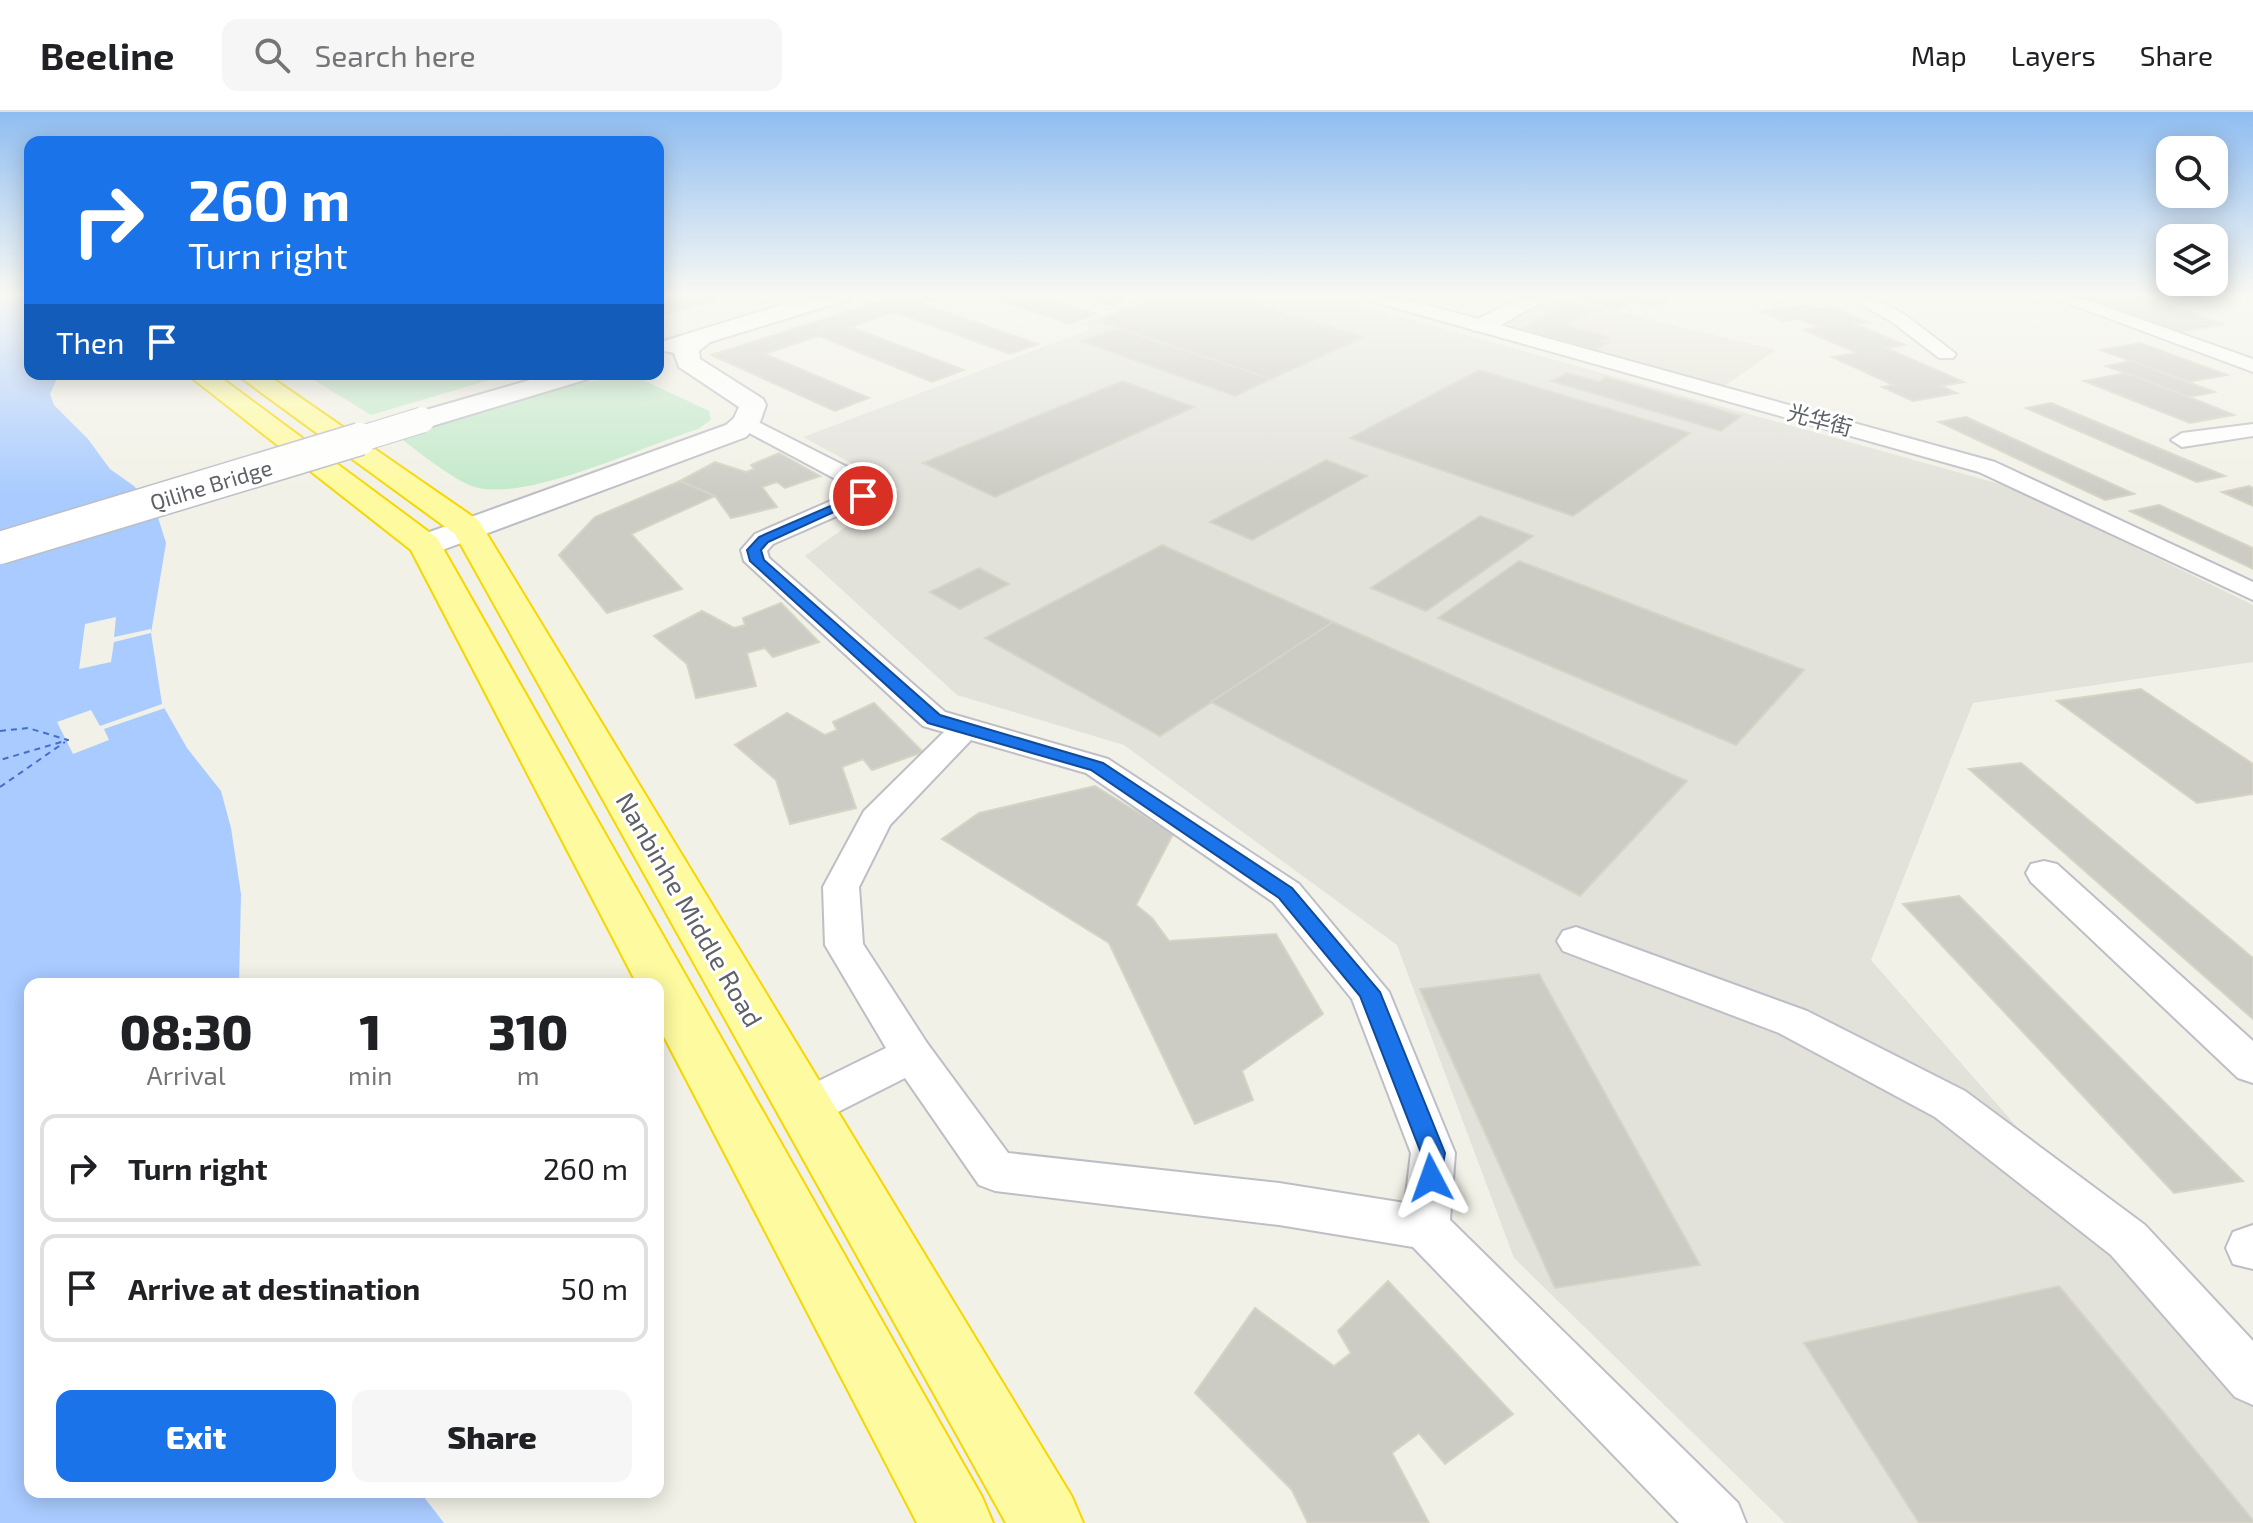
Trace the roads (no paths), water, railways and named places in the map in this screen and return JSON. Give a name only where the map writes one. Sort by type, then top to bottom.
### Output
[{"type":"highway","name":"Nanbinhe Middle Road","points":[[216,380],[447,537],[956,1523]]},
{"type":"highway","name":"Nanbinhe Middle Road","points":[[256,380],[447,537],[805,1108],[1046,1523]]},
{"type":"main road","points":[[447,537],[718,439],[746,422],[753,405],[710,379],[688,361]]},
{"type":"main road","points":[[664,370],[710,379]]},
{"type":"main road","points":[[416,416],[516,380]]},
{"type":"main road","points":[[416,416],[556,380]]},
{"type":"main road","name":"Qilihe Bridge","points":[[0,534],[416,416]]},
{"type":"main road","name":"Qilihe Bridge","points":[[0,548],[416,416]]},
{"type":"street","name":"光华街","points":[[1607,361],[1987,467],[2253,592]]},
{"type":"street","points":[[746,422],[851,478],[863,496],[764,539],[754,550],[757,561],[934,719],[1097,766],[1286,893],[1369,992],[1433,1153],[1426,1228]]},
{"type":"street","points":[[2182,440],[2253,430]]},
{"type":"street","points":[[965,728],[876,819],[841,887],[844,945],[912,1055],[995,1171],[1279,1204],[1426,1228],[1718,1523]]},
{"type":"street","points":[[2044,873],[2253,1066]]},
{"type":"street","points":[[1576,941],[1793,1022],[1950,1104],[2128,1240],[2253,1379]]},
{"type":"street","points":[[805,1108],[912,1055]]},
{"type":"water","points":[[0,361],[24,361],[24,380],[56,380],[50,394],[54,405],[88,439],[110,469],[134,486],[156,511],[166,543],[151,633],[162,704],[187,748],[221,791],[231,828],[241,894],[239,978],[24,978],[24,1498],[425,1498],[444,1523],[0,1523]]}]
